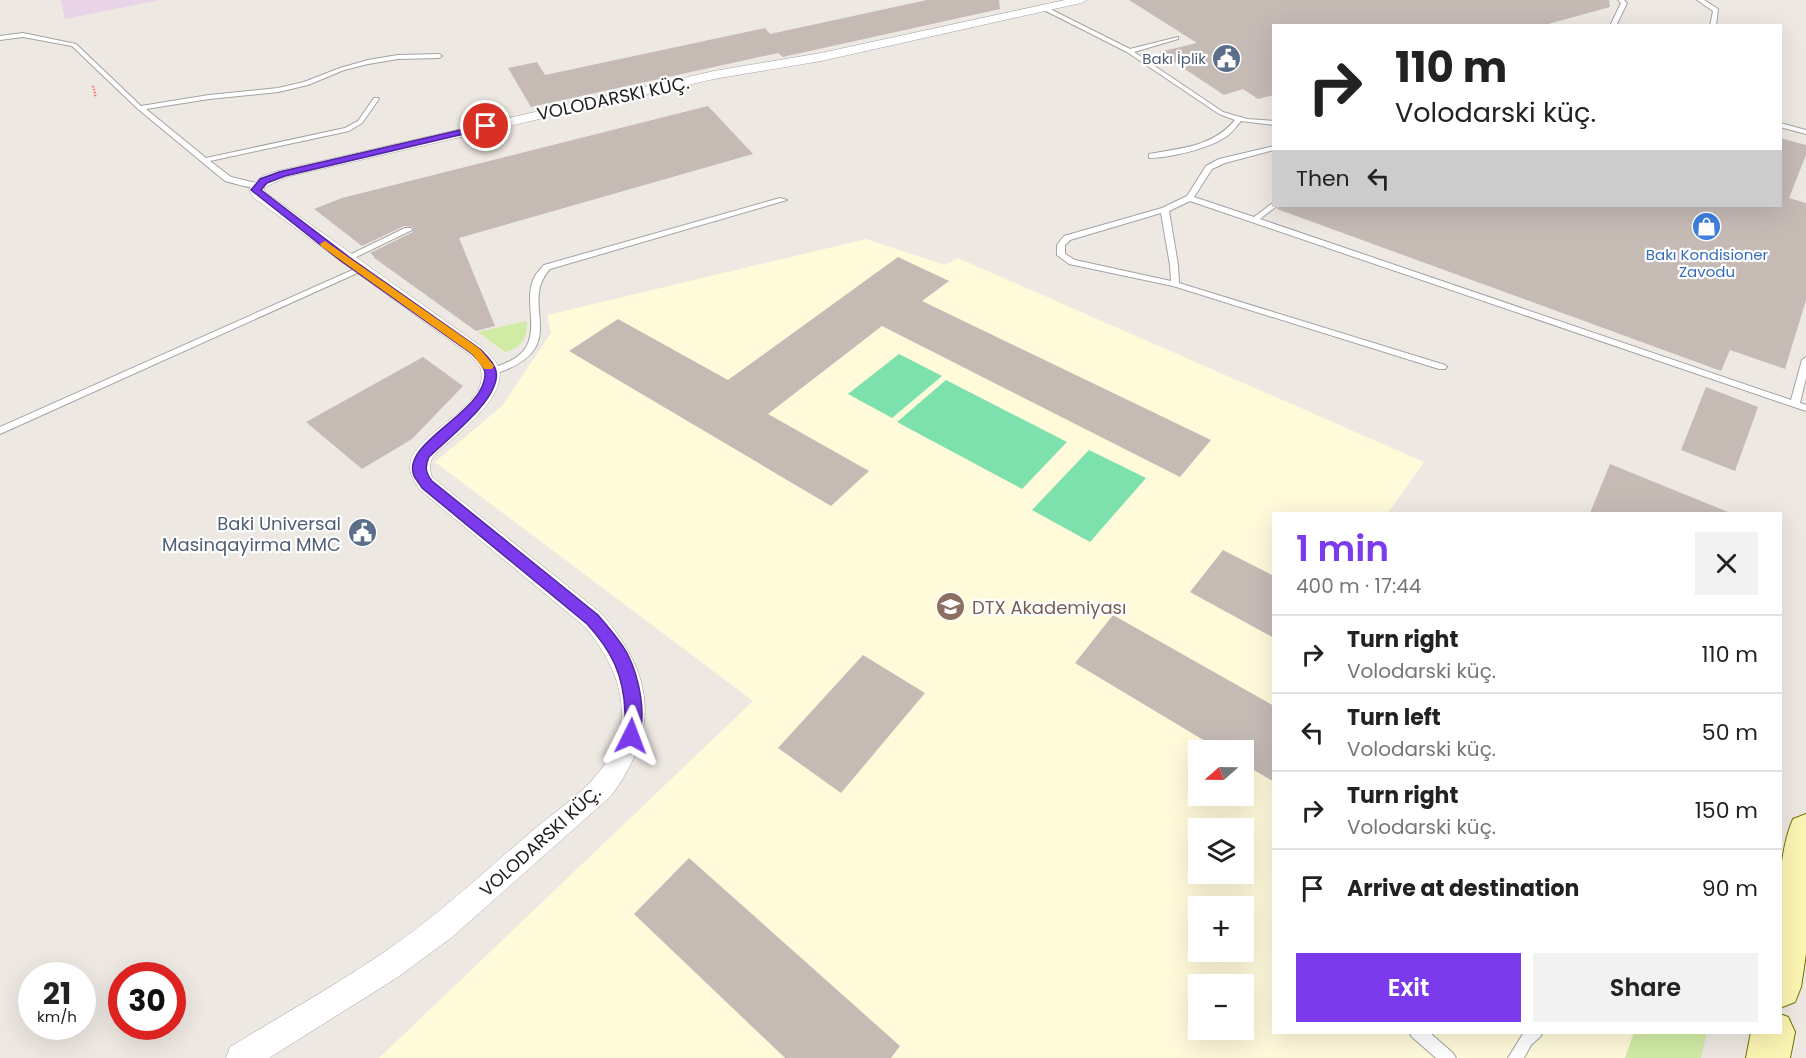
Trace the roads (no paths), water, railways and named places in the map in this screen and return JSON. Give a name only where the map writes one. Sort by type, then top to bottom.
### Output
[{"type":"main road","points":[[1782,975],[1806,832]]},
{"type":"main road","points":[[1768,1058],[1773,1034]]},
{"type":"street","name":"VOLODARSKI KÜÇ.","points":[[257,186],[282,174],[531,116],[714,75],[830,56],[1081,0]]},
{"type":"street","points":[[257,186],[256,190],[260,195],[476,351],[491,372]]},
{"type":"street","name":"VOLODARSKI KÜÇ.","points":[[241,1058],[388,967],[441,928],[602,788],[619,765],[631,736],[634,715],[630,687],[621,656],[606,634],[427,484],[420,475],[419,465],[424,454],[481,401],[491,372]]},
{"type":"lane","points":[[1613,24],[1624,3],[1621,0]]},
{"type":"lane","points":[[1700,0],[1716,10],[1713,24]]},
{"type":"lane","points":[[1044,8],[1129,51],[1221,113],[1238,120],[1272,123]]},
{"type":"lane","points":[[0,38],[23,35],[74,45],[140,108],[228,179],[257,186]]},
{"type":"lane","points":[[1129,51],[1176,38]]},
{"type":"lane","points":[[140,108],[209,97],[278,90],[306,84],[342,69],[368,62],[398,57],[439,56]]},
{"type":"lane","points":[[205,160],[347,130],[360,122],[376,99]]},
{"type":"lane","points":[[1152,156],[1202,145],[1221,138],[1231,132],[1238,120]]},
{"type":"lane","points":[[1782,126],[1806,132]]},
{"type":"lane","points":[[1272,148],[1222,160],[1209,168],[1190,198],[1165,210],[1067,238],[1061,245],[1061,255],[1072,262],[1175,284],[1442,367]]},
{"type":"lane","points":[[1190,198],[1806,408]]},
{"type":"lane","points":[[491,372],[525,356],[534,344],[537,315],[535,282],[539,273],[547,267],[783,200]]},
{"type":"lane","points":[[1255,220],[1272,206]]},
{"type":"lane","points":[[1165,210],[1166,229],[1174,253],[1175,284]]},
{"type":"lane","points":[[0,431],[353,264],[408,230]]},
{"type":"lane","points":[[1795,404],[1806,360]]},
{"type":"lane","points":[[1419,1034],[1448,1058]]},
{"type":"lane","points":[[1516,1058],[1532,1034]]},
{"type":"place","name":"Bakı İplik","points":[[1227,58]]},
{"type":"place","name":"Bakı Kondisioner Zavodu","points":[[1707,227]]},
{"type":"place","name":"Baki Universal Masinqayirma MMC","points":[[362,533]]},
{"type":"place","name":"DTX Akademiyası","points":[[951,607]]}]
